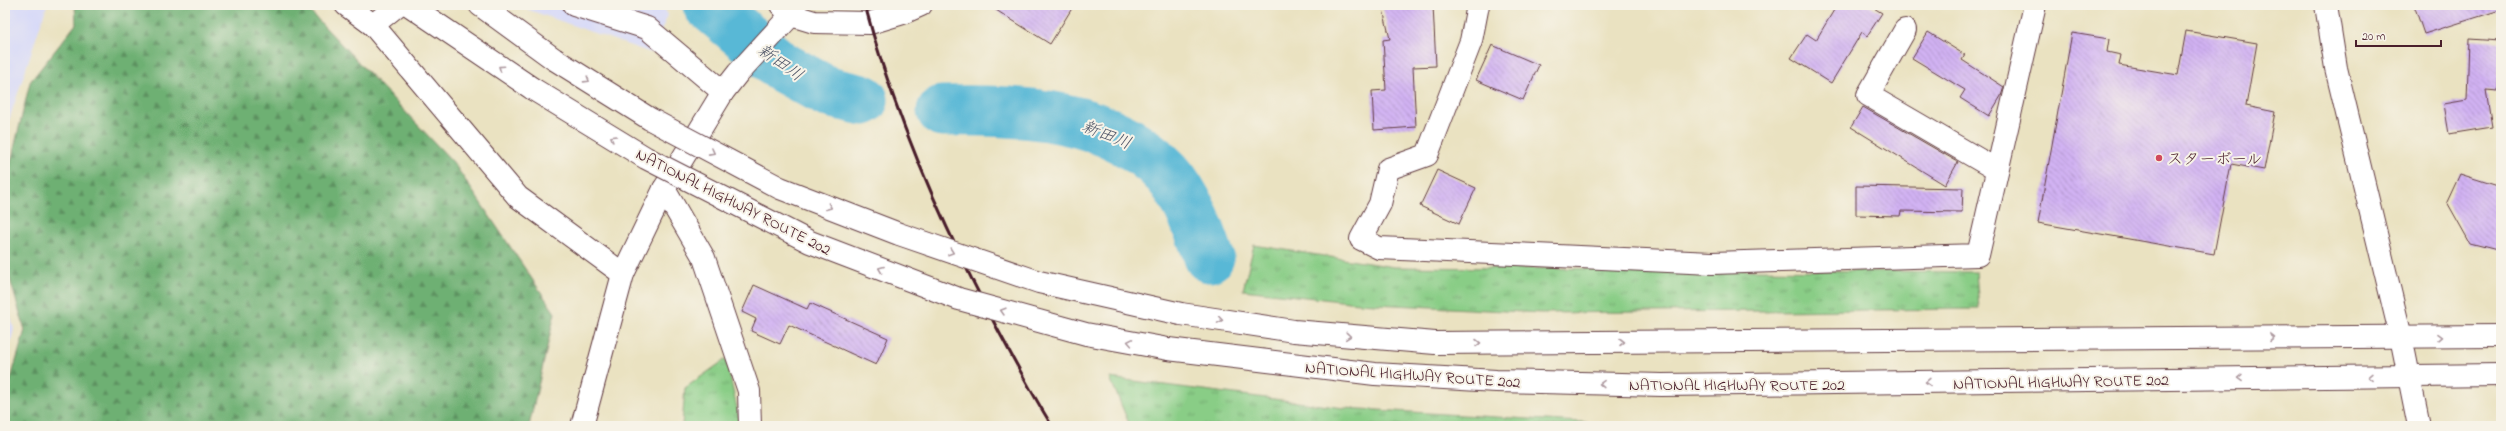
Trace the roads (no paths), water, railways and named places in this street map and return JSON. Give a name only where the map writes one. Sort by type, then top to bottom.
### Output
[{"type":"main road","points":[[346,5],[373,25],[518,197],[623,274]]},
{"type":"main road","points":[[373,25],[398,5]]},
{"type":"main road","name":"NATIONAL HIGHWAY ROUTE 202","points":[[409,5],[533,90],[646,158],[810,242],[959,299],[1086,334],[1168,349],[1375,374],[1496,381],[1662,386],[2501,375]]},
{"type":"main road","name":"NATIONAL HIGHWAY ROUTE 202","points":[[480,5],[554,59],[650,119],[780,188],[899,234],[1038,282],[1181,314],[1294,331],[1435,343],[2401,338],[2501,336]]},
{"type":"main road","points":[[574,5],[647,28],[724,92]]},
{"type":"main road","points":[[1478,5],[1471,41],[1427,155],[1388,169],[1380,204],[1361,239],[1379,248],[1712,263],[1978,255],[2035,5]]},
{"type":"main road","points":[[2326,5],[2336,68],[2401,338],[2419,426]]},
{"type":"main road","points":[[582,426],[623,274],[664,189],[724,92],[786,10],[814,22],[870,23],[908,8]]},
{"type":"main road","points":[[1905,30],[1868,95],[1997,170]]},
{"type":"main road","points":[[664,189],[704,258],[749,391],[750,426]]},
{"type":"waterway","name":"新田川","points":[[708,5],[782,67],[828,92],[863,100]]},
{"type":"waterway","name":"新田川","points":[[942,111],[1033,114],[1092,126],[1119,137],[1144,153],[1167,173],[1174,182],[1187,202],[1209,257]]},
{"type":"railway","points":[[865,5],[876,45],[903,124],[935,201],[989,313],[1027,384],[1052,426]]},
{"type":"place","name":"スターボール","points":[[2159,158]]}]
